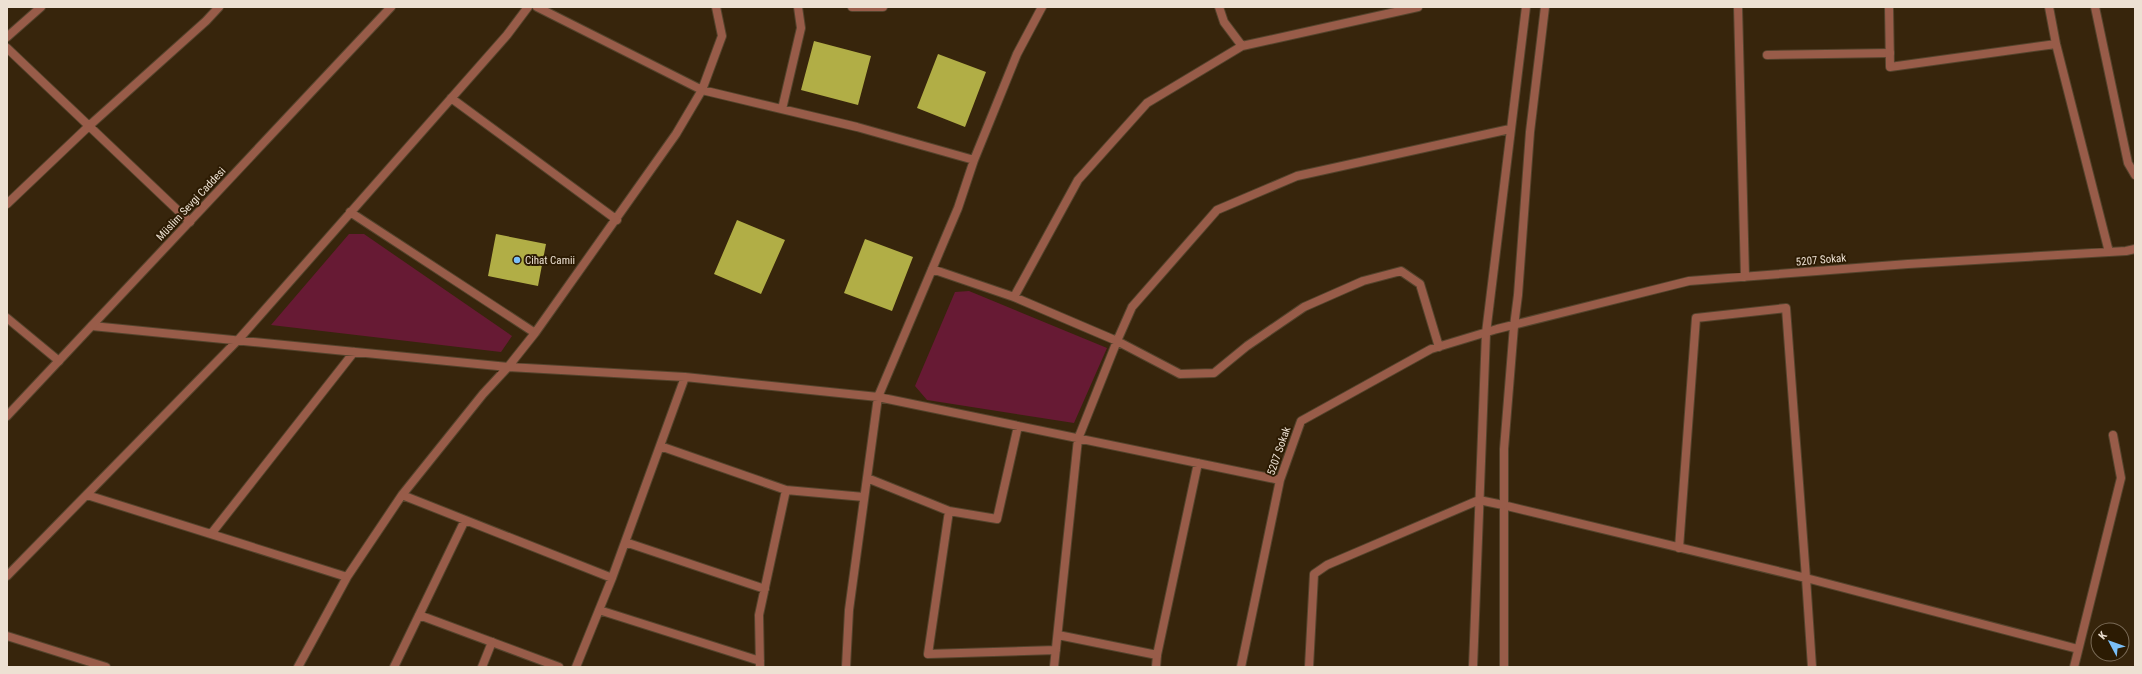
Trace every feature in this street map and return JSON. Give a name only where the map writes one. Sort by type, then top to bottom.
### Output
[{"type":"street","points":[[7,37],[41,7]]},
{"type":"street","points":[[7,204],[90,125],[206,21],[219,7]]},
{"type":"street","name":"Müslim Sevgi Caddesi","points":[[7,416],[391,7]]},
{"type":"street","points":[[7,576],[238,339],[507,35],[528,7]]},
{"type":"street","points":[[537,7],[702,90],[857,127],[974,160]]},
{"type":"street","points":[[298,667],[347,577],[402,495],[483,394],[508,367],[535,333],[617,220],[676,134],[702,90],[722,36],[716,7]]},
{"type":"street","points":[[782,109],[801,28],[798,7]]},
{"type":"street","points":[[852,7],[883,7]]},
{"type":"street","points":[[846,667],[849,610],[878,398],[958,208],[974,160],[1017,54],[1042,7]]},
{"type":"street","points":[[1219,7],[1224,22],[1242,46]]},
{"type":"street","points":[[1014,297],[1078,180],[1147,103],[1242,46],[1418,7]]},
{"type":"street","points":[[1473,667],[1486,333],[1526,7]]},
{"type":"street","points":[[1504,667],[1504,449],[1518,295],[1530,132],[1545,7]]},
{"type":"street","points":[[1738,7],[1745,277]]},
{"type":"street","points":[[1889,7],[1890,67],[2056,44]]},
{"type":"street","points":[[2049,7],[2056,44],[2109,252]]},
{"type":"street","points":[[2095,7],[2128,163],[2135,175]]},
{"type":"street","points":[[7,48],[90,125],[190,222]]},
{"type":"street","points":[[1767,55],[1890,53]]},
{"type":"street","points":[[451,98],[617,220]]},
{"type":"street","points":[[1054,667],[1078,439],[1132,307],[1217,210],[1298,176],[1510,129]]},
{"type":"street","points":[[350,212],[535,333]]},
{"type":"street","name":"5207 Sokak","points":[[1241,667],[1280,480],[1301,421],[1431,349],[1486,333],[1689,281],[1908,264],[2109,252],[2135,249]]},
{"type":"street","points":[[932,269],[1014,297],[1117,341],[1180,374],[1214,372],[1246,346],[1304,307],[1363,280],[1401,271],[1420,284],[1439,347]]},
{"type":"street","points":[[1679,548],[1696,318],[1786,308],[1812,667]]},
{"type":"street","points":[[7,318],[59,360]]},
{"type":"street","points":[[92,326],[238,339],[508,367],[686,377],[878,398],[1280,480]]},
{"type":"street","points":[[211,534],[354,352]]},
{"type":"street","points":[[576,667],[612,578],[686,377]]},
{"type":"street","points":[[867,478],[948,511],[997,519],[1018,426]]},
{"type":"street","points":[[2074,667],[2121,478],[2112,435]]},
{"type":"street","points":[[660,446],[786,490],[864,497]]},
{"type":"street","points":[[1156,667],[1157,655],[1198,463]]},
{"type":"street","points":[[599,610],[760,664],[760,615],[786,490]]},
{"type":"street","points":[[87,495],[347,577]]},
{"type":"street","points":[[402,495],[612,578]]},
{"type":"street","points":[[1309,667],[1314,574],[1327,564],[1479,500],[1806,578],[2078,649]]},
{"type":"street","points":[[948,511],[928,654],[1056,650]]},
{"type":"street","points":[[394,667],[464,520]]},
{"type":"street","points":[[625,542],[765,589]]},
{"type":"street","points":[[419,615],[559,667]]},
{"type":"street","points":[[1058,635],[1157,655]]},
{"type":"street","points":[[7,636],[106,667]]},
{"type":"street","points":[[482,667],[492,642]]},
{"type":"shaded area","points":[[349,234],[364,234],[512,336],[501,352],[271,325]]},
{"type":"shaded area","points":[[969,291],[1107,348],[1074,423],[927,400],[915,386],[955,292]]},
{"type":"building","points":[[814,41],[871,56],[858,105],[801,90]]},
{"type":"building","points":[[938,54],[986,72],[965,127],[917,108]]},
{"type":"building","points":[[737,220],[785,240],[761,294],[714,274]]},
{"type":"building","name":"Cihat Camii","points":[[496,234],[546,244],[538,286],[488,276]]},
{"type":"building","points":[[865,239],[913,257],[892,311],[844,293]]},
{"type":"place","name":"Cihat Camii","points":[[517,260]]}]
